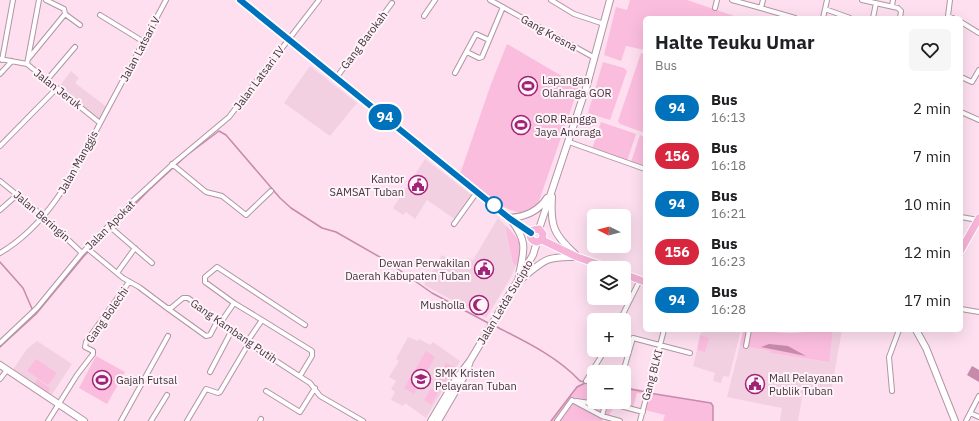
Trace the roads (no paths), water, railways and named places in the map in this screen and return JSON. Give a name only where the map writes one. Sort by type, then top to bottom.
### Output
[{"type":"highway","points":[[240,0],[509,218],[531,233]]},
{"type":"highway","points":[[963,247],[979,219]]},
{"type":"highway","points":[[539,241],[543,234],[539,229],[535,229],[531,233],[531,239],[590,261]]},
{"type":"highway","points":[[631,277],[642,281]]},
{"type":"main road","points":[[539,229],[595,58],[610,0]]},
{"type":"main road","points":[[509,218],[524,216],[539,208],[552,190]]},
{"type":"main road","points":[[552,190],[551,216],[554,229],[562,242],[577,256]]},
{"type":"main road","points":[[509,218],[520,232],[525,248],[517,282]]},
{"type":"main road","name":"Jalan Letda Sucipto","points":[[431,421],[456,378],[470,361],[534,254],[539,241]]},
{"type":"main road","points":[[517,282],[544,260],[554,257],[577,256]]},
{"type":"main road","points":[[917,332],[926,348],[955,421]]},
{"type":"main road","name":"Jalan Letda Sucipto","points":[[438,421],[466,373],[470,361]]},
{"type":"main road","points":[[0,365],[82,420]]},
{"type":"street","points":[[1,60],[13,0]]},
{"type":"street","points":[[27,62],[39,0]]},
{"type":"street","points":[[46,0],[64,10],[65,14],[80,25]]},
{"type":"street","name":"Jalan Latsari V","points":[[114,98],[166,0]]},
{"type":"street","name":"Jalan Latsari IV","points":[[229,117],[319,0]]},
{"type":"street","points":[[424,16],[435,0]]},
{"type":"street","name":"Gang Kresna","points":[[490,0],[595,58]]},
{"type":"street","points":[[551,0],[574,14],[604,24]]},
{"type":"street","points":[[715,8],[717,0]]},
{"type":"street","points":[[732,0],[788,16]]},
{"type":"street","points":[[761,8],[763,0]]},
{"type":"street","points":[[823,16],[827,0]]},
{"type":"street","points":[[862,0],[892,6],[901,10],[900,16]]},
{"type":"street","points":[[892,6],[893,0]]},
{"type":"street","points":[[948,16],[950,0]]},
{"type":"street","name":"Gang Barokah","points":[[336,78],[392,3]]},
{"type":"street","points":[[873,16],[876,3]]},
{"type":"street","points":[[467,52],[482,58],[503,7]]},
{"type":"street","points":[[825,9],[844,16]]},
{"type":"street","points":[[27,62],[65,14]]},
{"type":"street","points":[[100,15],[144,42]]},
{"type":"street","points":[[963,23],[979,33]]},
{"type":"street","points":[[455,73],[476,34],[489,40]]},
{"type":"street","points":[[47,80],[75,47]]},
{"type":"street","name":"Jalan Jeruk","points":[[1,60],[27,62],[100,123]]},
{"type":"street","points":[[0,74],[12,61]]},
{"type":"street","points":[[963,78],[972,82],[979,70]]},
{"type":"street","points":[[0,146],[58,88]]},
{"type":"street","name":"Jalan Manggis","points":[[1,252],[17,241],[43,216],[71,180],[114,98]]},
{"type":"street","points":[[963,113],[979,120]]},
{"type":"street","name":"Jalan Apokat","points":[[0,343],[37,308],[82,253],[89,250],[174,166],[229,117]]},
{"type":"street","points":[[568,142],[643,167]]},
{"type":"street","points":[[174,166],[208,194],[220,195],[247,215],[271,191]]},
{"type":"street","name":"Jalan Beringin","points":[[0,181],[43,216],[82,253]]},
{"type":"street","points":[[454,224],[477,191]]},
{"type":"street","points":[[0,210],[17,195]]},
{"type":"street","points":[[963,217],[979,219]]},
{"type":"street","points":[[111,228],[152,263]]},
{"type":"street","points":[[116,273],[135,248]]},
{"type":"street","points":[[89,250],[116,273],[142,289],[206,336],[210,335],[234,303]]},
{"type":"street","points":[[300,376],[312,356],[312,351],[234,303],[205,282],[205,278],[216,267],[220,268],[306,325]]},
{"type":"street","points":[[624,313],[642,281]]},
{"type":"street","name":"Gang Bolechi","points":[[59,404],[77,375],[94,354],[85,347],[86,342],[129,282]]},
{"type":"street","name":"Gang Kambang Putih","points":[[166,308],[171,308],[181,299],[186,298],[248,343],[300,376],[315,388],[324,399],[363,421]]},
{"type":"street","points":[[963,309],[979,312]]},
{"type":"street","points":[[187,421],[206,389],[218,393],[262,320]]},
{"type":"street","points":[[210,372],[232,330]]},
{"type":"street","name":"Gang BLKI","points":[[640,421],[664,332]]},
{"type":"street","points":[[746,346],[749,332]]},
{"type":"street","points":[[892,391],[889,357],[898,332]]},
{"type":"street","points":[[121,421],[168,336]]},
{"type":"street","points":[[631,346],[634,338],[690,353]]},
{"type":"street","points":[[586,381],[600,357]]},
{"type":"street","points":[[0,379],[7,370]]},
{"type":"street","points":[[266,391],[300,412],[315,388]]},
{"type":"street","points":[[151,421],[166,395]]},
{"type":"street","points":[[966,421],[979,396]]},
{"type":"street","points":[[573,400],[606,405],[604,418]]},
{"type":"street","points":[[573,400],[604,418],[620,421]]},
{"type":"street","points":[[557,421],[573,400]]},
{"type":"street","points":[[48,421],[59,404]]},
{"type":"street","points":[[631,409],[643,412]]},
{"type":"street","points":[[970,413],[979,417]]},
{"type":"waterway","points":[[0,347],[36,314],[84,256],[149,190],[187,155],[219,131],[226,135],[280,198],[291,208],[322,228],[336,232],[385,260],[432,293],[490,324]]},
{"type":"waterway","points":[[0,262],[23,288],[33,311]]},
{"type":"waterway","points":[[493,325],[551,357],[580,381],[587,382]]},
{"type":"waterway","points":[[551,421],[577,387],[585,383]]},
{"type":"waterway","points":[[631,389],[646,392]]},
{"type":"waterway","points":[[649,393],[711,403],[713,406],[713,421]]},
{"type":"place","name":"Lapangan Olahraga GOR","points":[[528,86]]},
{"type":"place","name":"GOR Rangga Jaya Anoraga","points":[[521,125]]},
{"type":"place","name":"Kantor SAMSAT Tuban","points":[[418,185]]},
{"type":"place","name":"Dewan Perwakilan Daerah Kabupaten Tuban","points":[[484,269]]},
{"type":"place","name":"Musholla","points":[[479,305]]},
{"type":"place","name":"SMK Kristen Pelayaran Tuban","points":[[421,379]]},
{"type":"place","name":"Gajah Futsal","points":[[102,380]]},
{"type":"place","name":"Mall Pelayanan Publik Tuban","points":[[755,384]]}]
